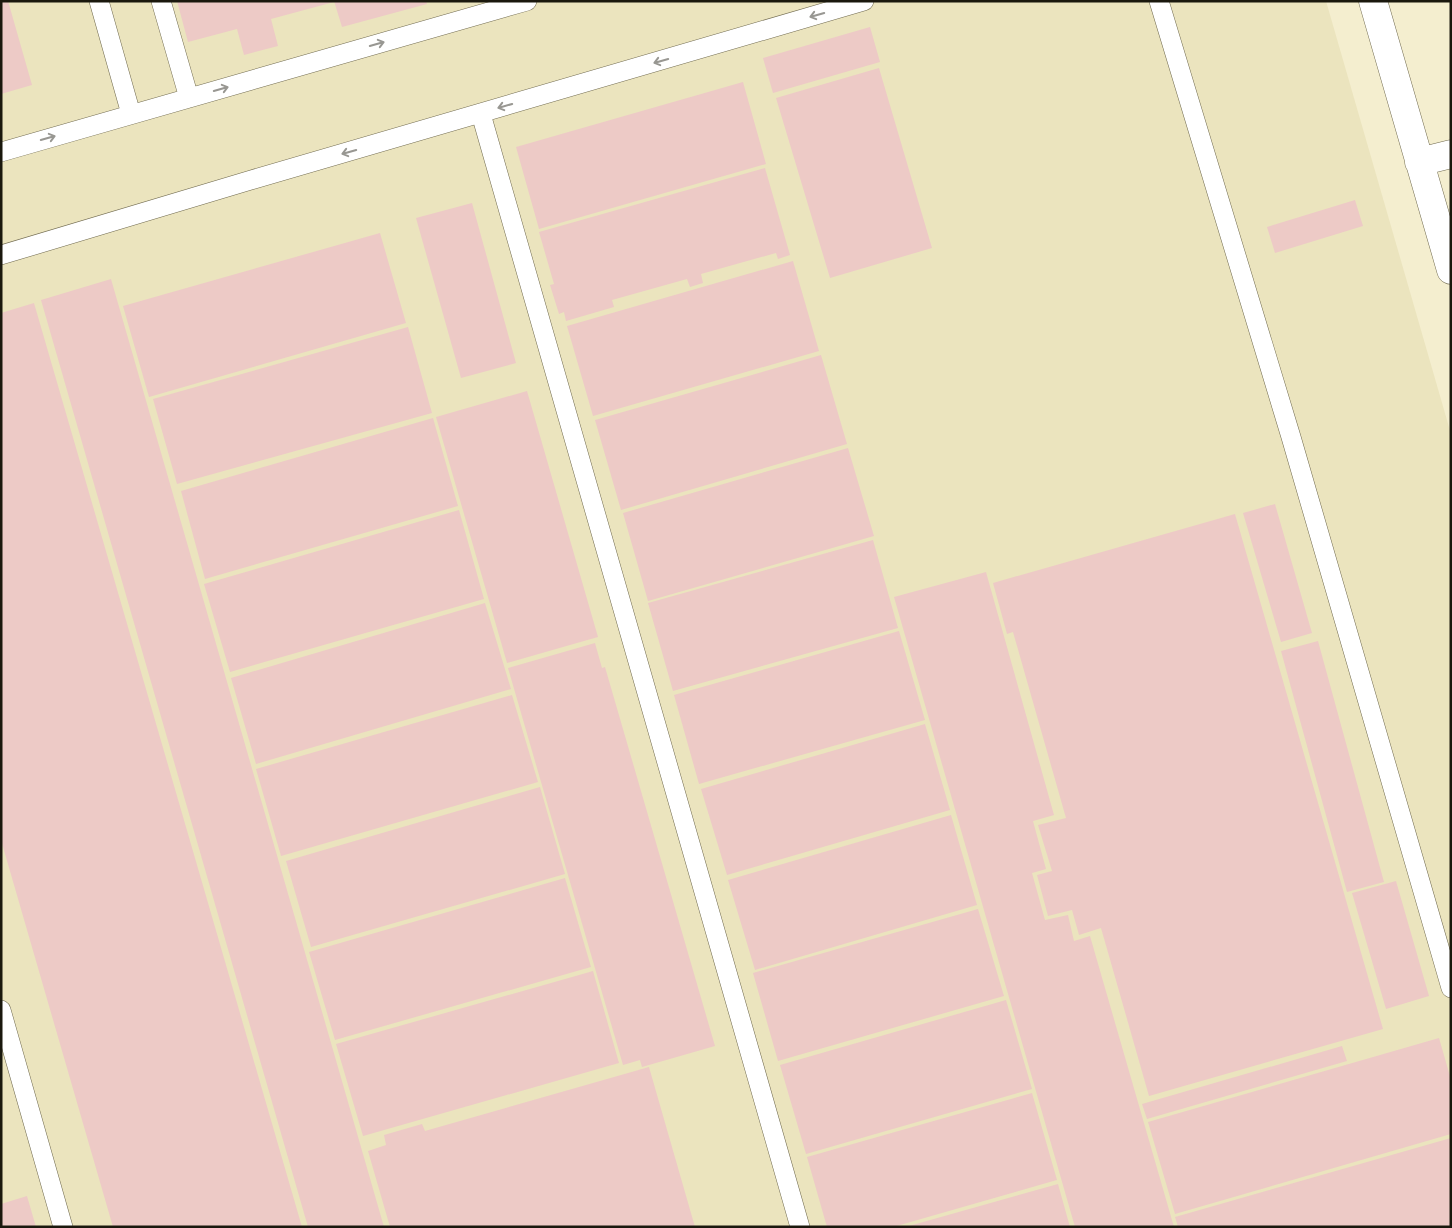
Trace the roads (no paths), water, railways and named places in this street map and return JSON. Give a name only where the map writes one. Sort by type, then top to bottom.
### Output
[{"type":"street","points":[[1373,1],[1451,270]]},
{"type":"street","points":[[1419,162],[1451,154]]},
{"type":"lane","points":[[99,1],[131,114]]},
{"type":"lane","points":[[161,1],[189,98]]},
{"type":"lane","points":[[1,152],[527,1]]},
{"type":"lane","points":[[1,256],[864,1]]},
{"type":"lane","points":[[1159,1],[1290,437],[1451,988]]},
{"type":"lane","points":[[481,114],[800,1227]]},
{"type":"lane","points":[[1,1010],[63,1227]]}]
